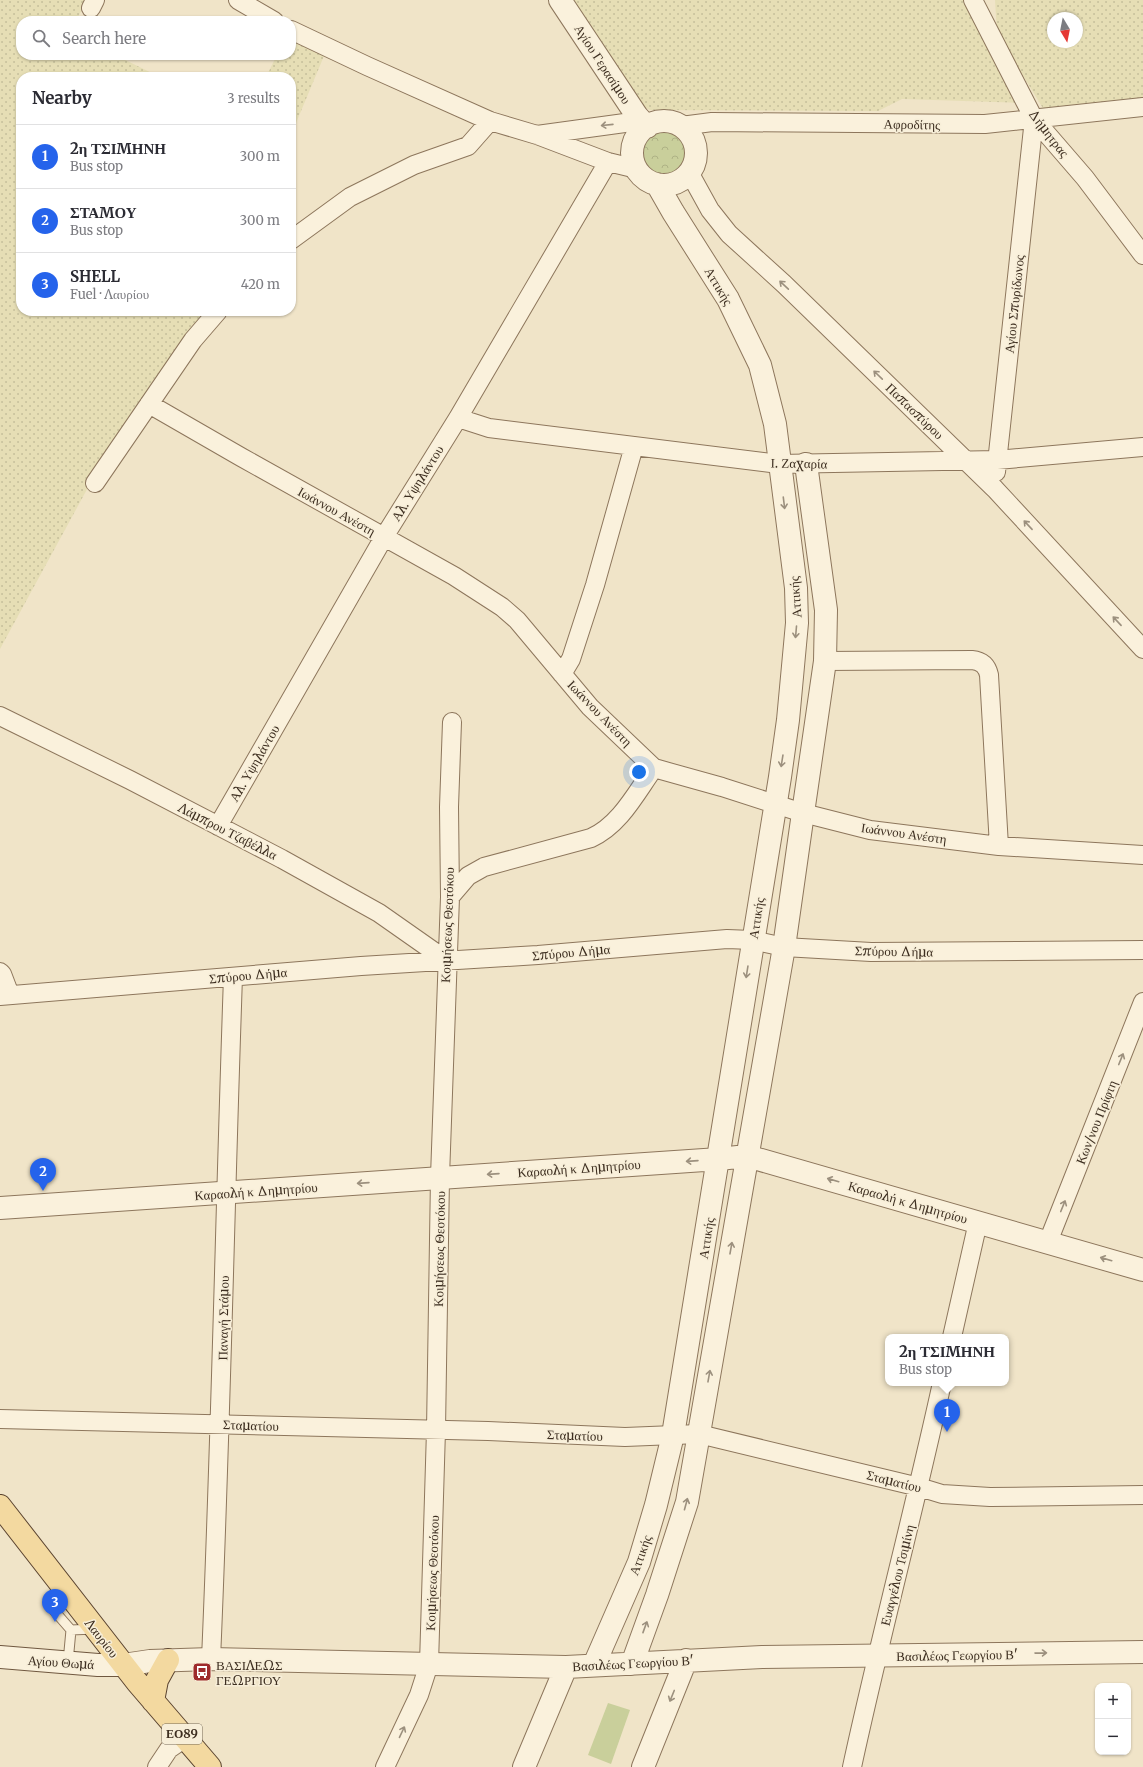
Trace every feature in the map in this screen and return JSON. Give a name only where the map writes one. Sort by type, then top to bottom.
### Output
[{"type":"main road","name":"Λαυρίου","points":[[0,1506],[123,1665],[210,1767]]},
{"type":"main road","points":[[153,1701],[156,1680],[168,1660]]},
{"type":"street","points":[[238,0],[265,16]]},
{"type":"street","name":"Αγίου Γερασίμου","points":[[560,0],[637,116],[646,127]]},
{"type":"street","name":"Δήμητρας","points":[[973,0],[1034,119],[1085,178],[1143,255]]},
{"type":"street","points":[[296,32],[360,63],[490,121],[537,135],[608,162],[637,169]]},
{"type":"street","name":"Αφροδίτης","points":[[681,126],[712,122],[985,124],[1143,107]]},
{"type":"street","name":"Αγίου Σπυρίδωνος","points":[[995,489],[1034,119]]},
{"type":"street","points":[[296,236],[350,197],[414,165],[468,146],[490,121]]},
{"type":"street","points":[[664,121],[673,122],[681,126],[689,133],[694,142],[696,153],[694,163],[689,172],[675,183],[657,184],[642,176],[633,161],[632,152],[638,135],[646,127],[664,121]]},
{"type":"street","points":[[537,135],[632,122],[646,127]]},
{"type":"street","name":"Αλ. Υψηλάντου","points":[[218,826],[384,537],[458,418],[608,162]]},
{"type":"street","name":"Παπασπύρου","points":[[689,172],[710,210],[729,234],[784,284],[995,489],[1143,649]]},
{"type":"street","name":"Αττικής","points":[[594,1665],[639,1562],[656,1505],[673,1435],[719,1159],[752,940],[788,720],[797,623],[796,588],[779,464],[776,424],[760,365],[728,299],[657,184]]},
{"type":"street","points":[[95,483],[193,340],[214,316]]},
{"type":"street","name":"Ιωάννου Ανέστη","points":[[149,404],[454,576],[502,607],[517,620],[590,707],[654,768],[803,813],[870,830],[999,846],[1143,855]]},
{"type":"street","name":"Ι. Ζαχαρία","points":[[458,418],[489,428],[779,464],[998,460],[1143,447]]},
{"type":"street","points":[[562,674],[571,659],[595,585],[634,446]]},
{"type":"street","name":"Αττικής","points":[[632,1664],[657,1595],[687,1502],[784,947],[825,661],[826,610],[806,464]]},
{"type":"street","points":[[825,661],[972,660],[985,666],[989,675],[999,846]]},
{"type":"street","name":"Λάμπρου Τζαβέλλα","points":[[0,716],[130,780],[282,859],[379,913],[446,960]]},
{"type":"street","name":"Κοιμήσεως Θεοτόκου","points":[[385,1767],[419,1695],[429,1664],[436,1430],[440,1177],[446,960],[450,897],[449,807],[452,722]]},
{"type":"street","points":[[450,897],[468,876],[484,867],[591,838],[602,833],[616,821],[654,768]]},
{"type":"street","name":"Σπύρου Δήμα","points":[[5,996],[727,939],[752,940],[784,947],[871,952],[1143,950]]},
{"type":"street","points":[[0,972],[2,974],[5,996]]},
{"type":"street","name":"Παναγή Στάμου","points":[[211,1659],[221,1424],[225,1194],[233,977]]},
{"type":"street","name":"Κων/νου Πρίφτη","points":[[1048,1242],[1143,1002]]},
{"type":"street","name":"Καραολή κ Δημητρίου","points":[[0,1208],[225,1194],[440,1177],[747,1156],[1143,1270]]},
{"type":"street","points":[[953,1334],[978,1222]]},
{"type":"street","name":"Ευαγγέλου Τσιμίνη","points":[[852,1767],[876,1656],[920,1487],[941,1386]]},
{"type":"street","name":"Σταματίου","points":[[0,1419],[436,1430],[625,1437],[699,1434],[920,1487],[942,1494],[990,1497],[1143,1495]]},
{"type":"street","name":"Βασιλέως Γεωργίου Β'","points":[[123,1665],[168,1660],[211,1659],[566,1666],[632,1664],[686,1660],[1143,1652]]},
{"type":"street","name":"Αγίου Θωμά","points":[[0,1658],[123,1665]]},
{"type":"street","points":[[643,1767],[686,1660]]},
{"type":"street","points":[[524,1767],[566,1666]]},
{"type":"street","points":[[157,1767],[169,1749],[185,1738]]},
{"type":"lane","points":[[58,1582],[51,1607],[71,1630],[68,1662]]},
{"type":"lane","points":[[71,1630],[95,1629]]},
{"type":"shaded area","points":[[0,0],[87,0],[79,16],[16,16],[16,60],[125,60],[150,72],[16,72],[16,316],[207,316],[91,482],[0,649]]},
{"type":"shaded area","points":[[569,0],[965,0],[1022,103],[902,99],[878,111],[650,110],[638,104]]},
{"type":"shaded area","points":[[995,0],[1143,0],[1143,101],[1044,110],[997,33]]},
{"type":"shaded area","points":[[296,42],[324,56],[296,123],[296,72],[268,72],[274,60],[296,60]]},
{"type":"green space","points":[[659,128],[669,128],[682,135],[689,148],[689,158],[682,171],[669,178],[659,178],[650,174],[643,167],[639,158],[639,148],[643,139],[650,132]]},
{"type":"green space","points":[[608,1703],[630,1710],[611,1764],[588,1755]]},
{"type":"place","name":"ΣΤΑΜΟΥ","points":[[43,1191]]},
{"type":"place","name":"2η ΤΣΙΜΗΝΗ","points":[[947,1432]]},
{"type":"place","name":"SHELL","points":[[55,1622]]},
{"type":"place","name":"ΒΑΣΙΛΕΩΣ ΓΕΩΡΓΙΟΥ","points":[[202,1672]]}]
